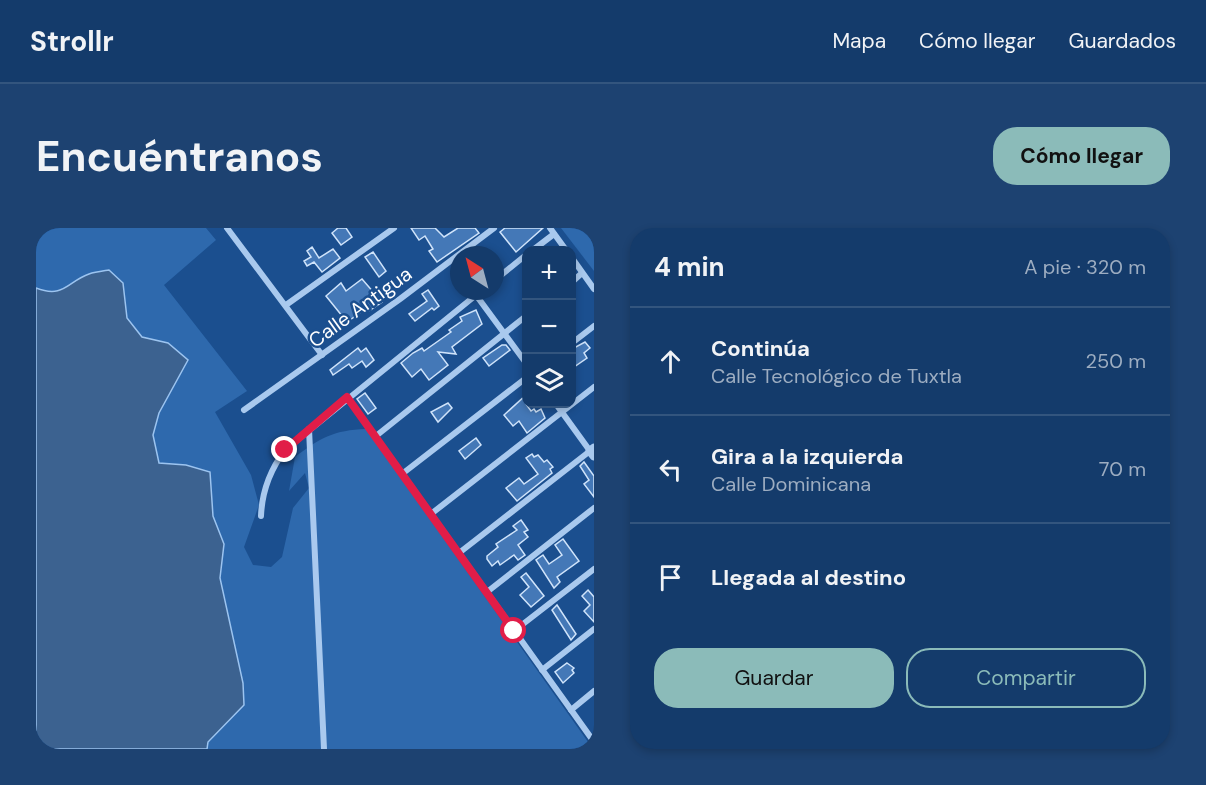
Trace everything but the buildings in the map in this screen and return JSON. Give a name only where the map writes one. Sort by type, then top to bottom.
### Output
[{"type":"street","points":[[227,228],[322,355]]},
{"type":"street","points":[[286,305],[394,228]]},
{"type":"street","name":"Calle Antigua","points":[[244,410],[494,228]]},
{"type":"street","points":[[537,246],[552,231],[563,246]]},
{"type":"street","points":[[504,273],[522,258]]},
{"type":"street","points":[[576,264],[594,289]]},
{"type":"street","points":[[576,278],[582,273]]},
{"type":"street","points":[[261,516],[265,488],[273,466],[285,450],[347,397],[470,300]]},
{"type":"street","points":[[484,300],[522,357]]},
{"type":"street","points":[[376,436],[522,319]]},
{"type":"street","points":[[576,340],[594,326]]},
{"type":"street","points":[[402,474],[522,381]]},
{"type":"street","points":[[431,514],[594,387]]},
{"type":"street","points":[[347,397],[594,742]]},
{"type":"street","points":[[459,553],[593,452],[559,408]]},
{"type":"street","points":[[309,429],[324,749]]},
{"type":"street","points":[[487,592],[594,508]]},
{"type":"street","points":[[514,631],[594,569]]},
{"type":"street","points":[[542,670],[594,629]]},
{"type":"street","points":[[571,710],[594,691]]},
{"type":"shaded area","points":[[36,228],[206,228],[216,240],[164,285],[247,391],[215,412],[251,475],[259,505],[244,547],[253,565],[271,567],[282,557],[293,508],[309,488],[305,473],[289,491],[295,457],[328,436],[345,431],[366,429],[593,749],[207,749],[208,742],[217,733],[243,683],[220,578],[224,544],[213,516],[210,473],[186,465],[159,463],[153,435],[159,413],[188,360],[168,343],[142,337],[127,318],[123,283],[88,274],[70,286],[57,290],[36,288]]},
{"type":"shaded area","points":[[561,228],[594,228],[594,271],[576,246]]},
{"type":"shaded area","points":[[109,270],[123,283],[127,318],[142,337],[168,343],[188,360],[159,413],[153,435],[159,463],[186,465],[210,472],[213,516],[224,544],[220,578],[243,683],[244,705],[208,742],[207,749],[36,749],[36,288],[45,291],[60,290],[89,274]]},
{"type":"route","points":[[285,450],[347,397],[514,631]]}]
